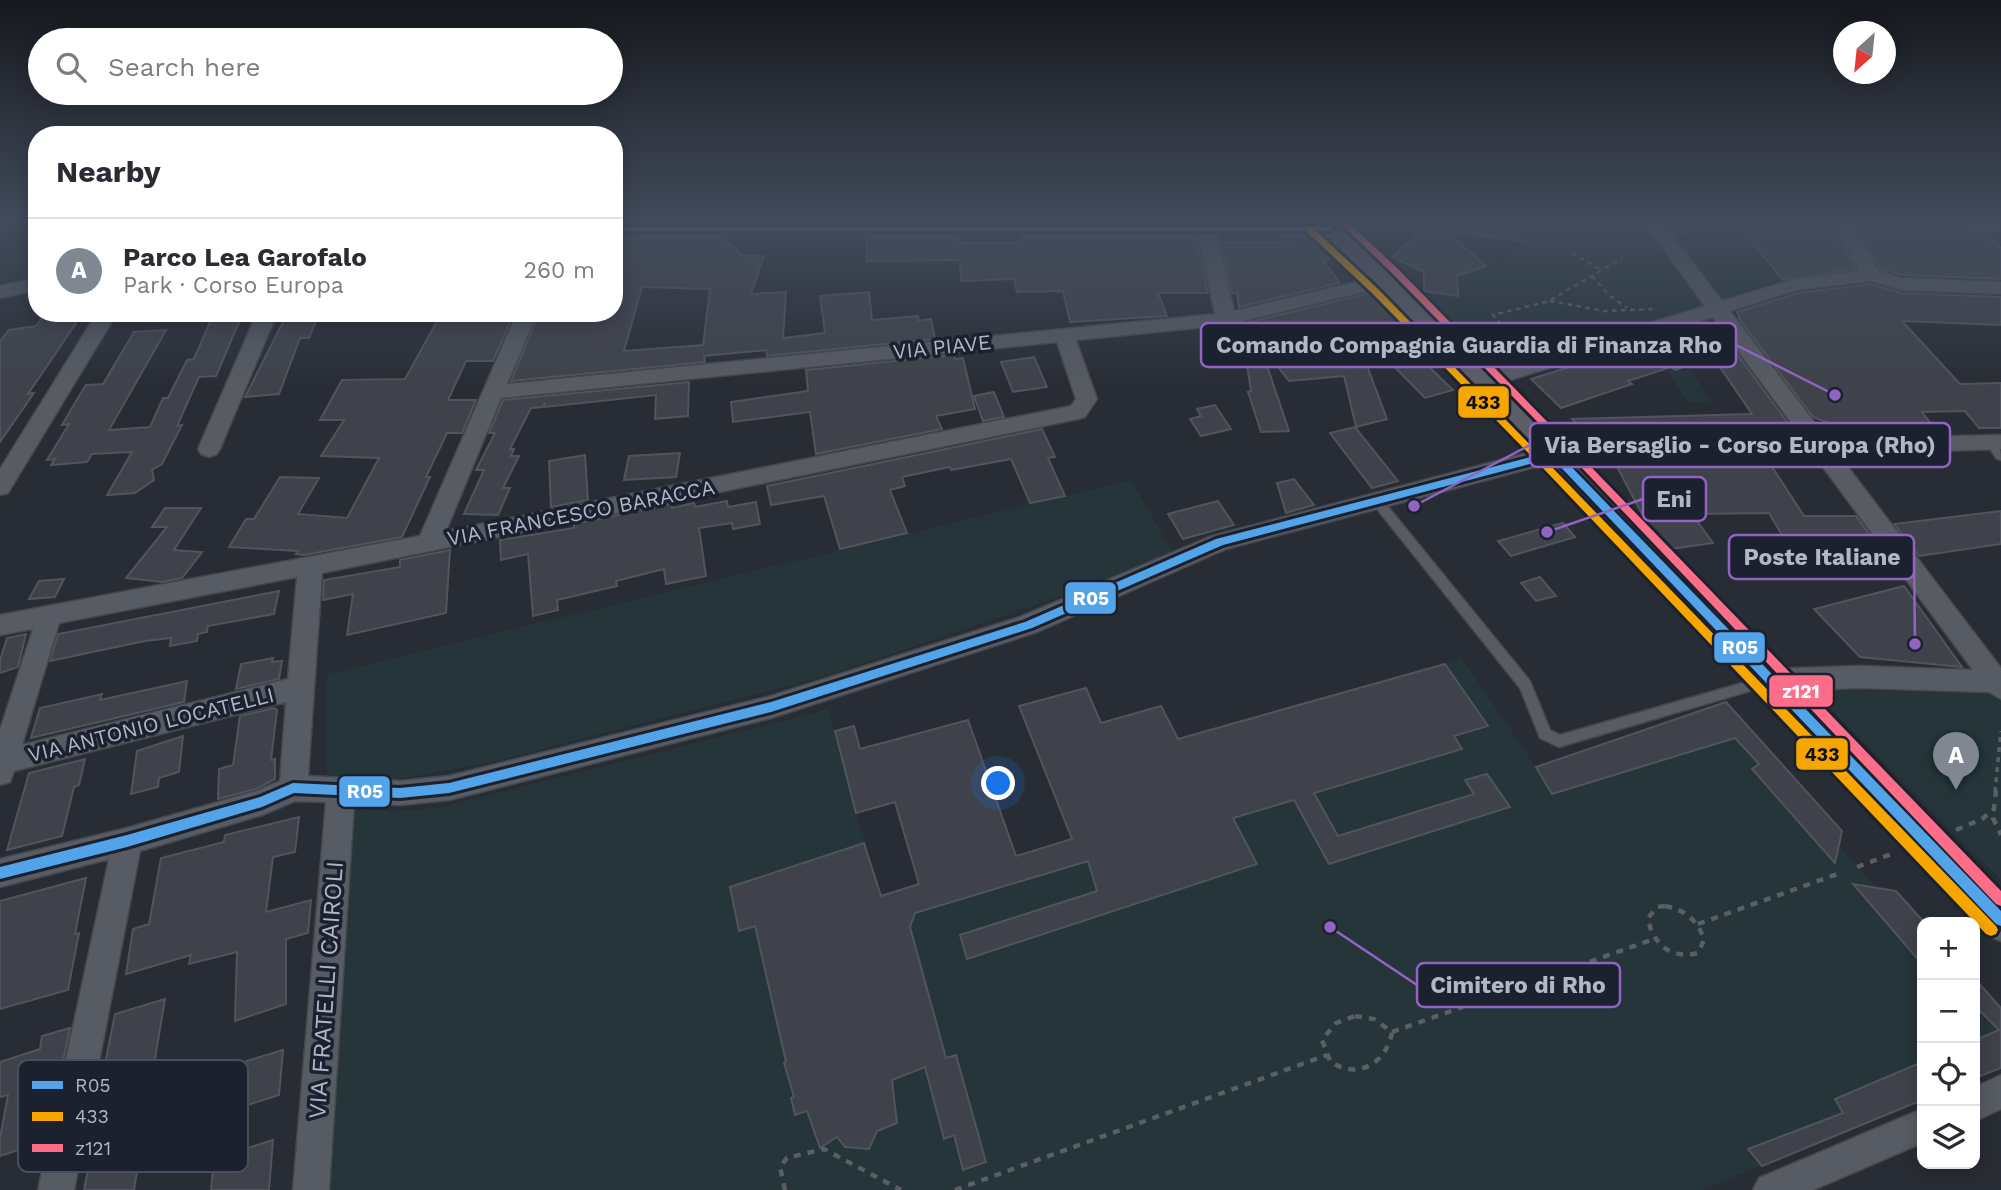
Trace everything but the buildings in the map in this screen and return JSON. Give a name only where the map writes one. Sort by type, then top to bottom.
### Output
[{"type":"main road","points":[[1379,276],[1481,382],[1555,454],[2001,920]]},
{"type":"street","points":[[1216,276],[1226,318]]},
{"type":"street","points":[[1693,276],[1999,684]]},
{"type":"street","points":[[1481,382],[1795,285],[1868,276]]},
{"type":"street","points":[[1874,276],[1901,284],[2001,288]]},
{"type":"street","name":"VIA PIAVE","points":[[495,392],[1226,318],[1385,281]]},
{"type":"street","points":[[0,292],[28,286]]},
{"type":"street","points":[[0,487],[101,322]]},
{"type":"street","points":[[209,449],[263,322]]},
{"type":"street","points":[[429,544],[523,322]]},
{"type":"street","name":"VIA FRANCESCO BARACCA","points":[[0,625],[429,544],[1077,412],[1087,399],[1064,335]]},
{"type":"street","points":[[0,873],[127,841],[262,802],[293,788],[400,793],[449,788],[771,707],[1028,625],[1157,572],[1205,547],[1555,454],[1819,445],[1997,447]]},
{"type":"street","points":[[293,788],[310,566]]},
{"type":"street","points":[[1,766],[49,617]]},
{"type":"street","points":[[1770,680],[1860,677],[1999,684]]},
{"type":"street","name":"VIA ANTONIO LOCATELLI","points":[[1,766],[301,687]]},
{"type":"street","name":"VIA FRATELLI CAIROLI","points":[[311,1190],[341,790]]},
{"type":"street","points":[[82,1060],[127,841]]},
{"type":"street","points":[[1980,1102],[2001,1092]]},
{"type":"street","points":[[1771,1190],[1917,1128]]},
{"type":"street","points":[[56,1190],[60,1172]]},
{"type":"lane","points":[[1377,501],[1525,685],[1545,734],[1551,738],[1566,739],[1770,680]]},
{"type":"path","points":[[1537,364],[1493,315],[1549,301],[1592,276],[1608,294],[1629,309]]},
{"type":"path","points":[[1549,301],[1605,311],[1649,308],[1681,312],[1688,317]]},
{"type":"path","points":[[2001,731],[1993,818],[2001,835]]},
{"type":"path","points":[[1698,924],[1843,872]]},
{"type":"path","points":[[1665,906],[1683,911],[1698,924],[1702,932],[1702,947],[1691,956],[1674,954],[1654,939],[1648,918],[1657,907],[1665,906]]},
{"type":"path","points":[[1392,1032],[1654,939]]},
{"type":"path","points":[[1368,1015],[1383,1022],[1392,1032],[1392,1044],[1376,1064],[1356,1070],[1342,1069],[1329,1059],[1322,1040],[1329,1026],[1346,1018],[1368,1015]]},
{"type":"path","points":[[955,1190],[1327,1055]]},
{"type":"path","points":[[785,1190],[780,1167],[787,1158],[824,1149],[901,1190]]},
{"type":"shaded area","points":[[0,276],[28,276],[28,277],[0,282]]},
{"type":"shaded area","points":[[1457,276],[1684,276],[1706,305],[1487,374],[1412,293],[1424,291],[1458,295]]},
{"type":"shaded area","points":[[1702,276],[1776,276],[1780,280],[1721,300]]},
{"type":"shaded area","points":[[1667,370],[1691,370],[1712,403],[1688,403]]},
{"type":"shaded area","points":[[1131,480],[1172,551],[1062,596],[823,677],[488,763],[376,783],[324,781],[327,775],[327,674]]},
{"type":"shaded area","points":[[1461,657],[1536,767],[1726,702],[1842,831],[1839,846],[1876,887],[1896,891],[1919,917],[1917,917],[1917,1102],[1702,1190],[326,1190],[352,809],[400,811],[443,807],[828,709],[880,896],[1207,799],[1178,739],[1445,664]]},
{"type":"shaded area","points":[[1824,690],[1994,693],[2001,700],[2001,880],[1822,700]]},
{"type":"shaded area","points":[[1980,985],[2001,1008],[2001,1068],[1980,1076]]},
{"type":"transit line","name":"433","points":[[1359,276],[1544,464],[1991,930]]},
{"type":"transit line","name":"z121","points":[[1399,276],[2001,900]]},
{"type":"transit line","name":"R05","points":[[0,873],[127,841],[262,802],[293,788],[400,793],[449,788],[771,707],[1028,625],[1220,542],[1554,454],[2001,920]]},
{"type":"place","name":"Comando Compagnia Guardia di Finanza Rho","points":[[1835,395]]},
{"type":"place","name":"Via Bersaglio - Corso Europa (Rho)","points":[[1414,506]]},
{"type":"place","name":"Eni","points":[[1547,532]]},
{"type":"place","name":"Poste Italiane","points":[[1915,644]]},
{"type":"place","name":"Parco Lea Garofalo","points":[[1956,790]]},
{"type":"place","name":"Cimitero di Rho","points":[[1330,927]]}]
